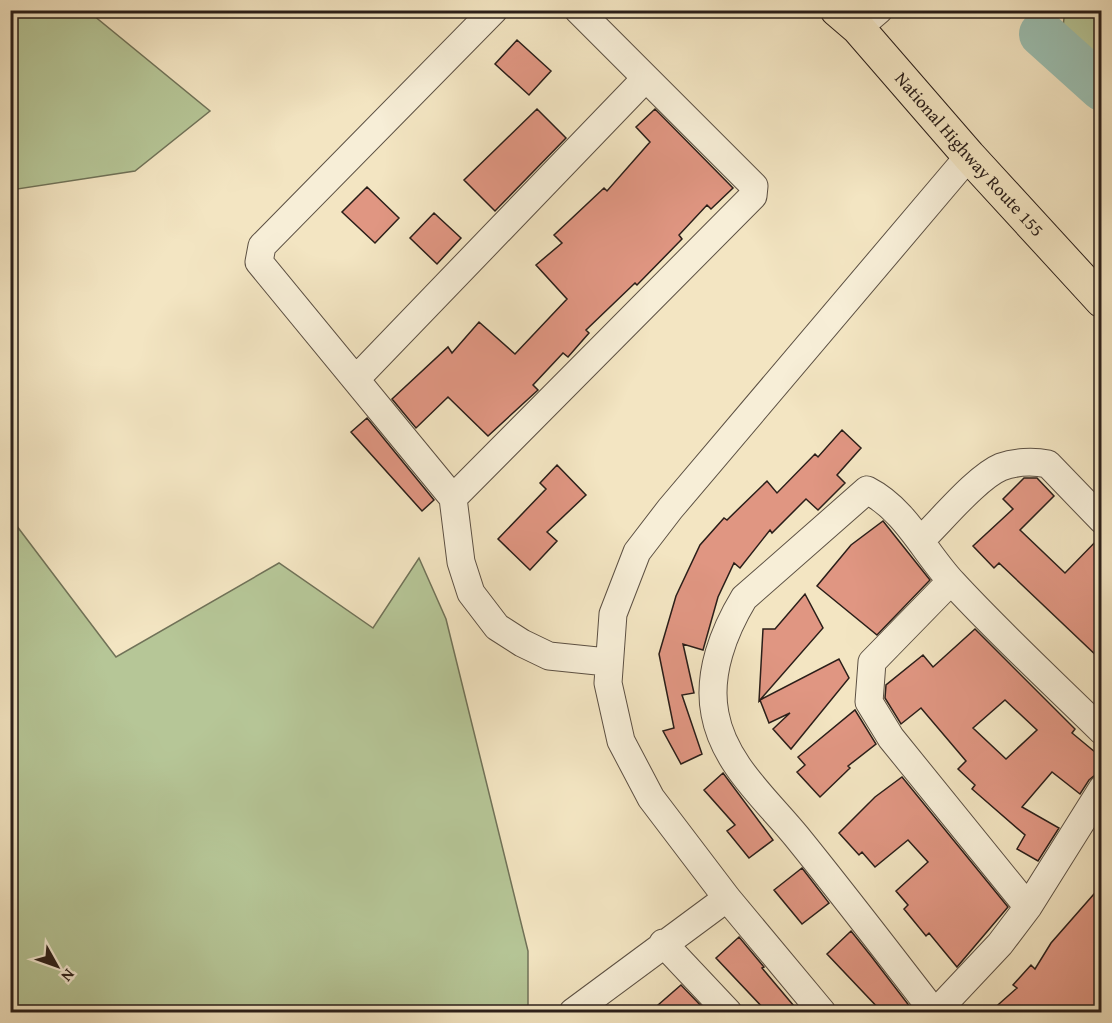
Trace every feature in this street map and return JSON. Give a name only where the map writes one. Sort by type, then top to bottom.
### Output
[{"type":"highway","name":"National Highway Route 155","points":[[858,16],[969,156],[1101,301]]},
{"type":"street","points":[[494,10],[262,246],[259,262],[357,378],[453,498],[461,562],[471,593],[497,627],[522,644],[549,656],[607,662]]},
{"type":"street","points":[[453,498],[753,196],[754,186],[578,10]]},
{"type":"street","points":[[357,378],[645,79]]},
{"type":"street","points":[[822,1012],[727,898],[651,798],[621,741],[608,683],[607,662],[613,614],[637,552],[670,509],[969,156]]},
{"type":"street","points":[[921,540],[987,476],[1002,467],[1019,464],[1048,464],[1101,520]]},
{"type":"street","points":[[1101,731],[951,581],[921,540],[882,497],[867,490],[744,598],[726,631],[719,653],[714,691],[715,714],[725,743],[749,783],[796,835],[935,1012],[1000,944],[1028,908],[1101,789]]},
{"type":"street","points":[[951,581],[872,662],[869,702],[891,738],[1028,908]]},
{"type":"street","points":[[573,1012],[663,943],[727,898]]},
{"type":"street","points":[[663,943],[728,1012]]},
{"type":"green space","points":[[11,10],[88,11],[210,111],[135,171],[11,190]]},
{"type":"green space","points":[[1065,10],[1101,11],[1101,70],[1062,35]]},
{"type":"green space","points":[[10,517],[116,657],[279,563],[373,628],[419,558],[446,619],[528,951],[528,1012],[11,1012]]},
{"type":"building","points":[[517,40],[551,71],[529,95],[495,64]]},
{"type":"building","points":[[537,109],[566,138],[495,211],[464,180]]},
{"type":"building","points":[[655,109],[733,188],[711,209],[707,205],[679,235],[682,239],[637,285],[635,283],[586,330],[589,333],[568,357],[563,353],[533,385],[538,390],[488,436],[448,397],[416,428],[392,399],[448,347],[452,353],[479,322],[515,354],[567,299],[536,265],[562,243],[554,235],[604,188],[607,191],[650,142],[636,127]]},
{"type":"building","points":[[367,187],[399,218],[375,243],[342,212]]},
{"type":"building","points":[[434,213],[461,238],[437,264],[410,238]]},
{"type":"building","points":[[367,418],[434,500],[422,511],[351,432]]},
{"type":"building","points":[[842,430],[861,448],[837,475],[845,483],[818,510],[806,499],[772,533],[770,530],[740,568],[734,563],[718,597],[703,650],[683,644],[694,693],[682,695],[702,754],[681,764],[663,731],[674,728],[659,654],[676,596],[700,545],[724,518],[727,520],[767,481],[777,493],[815,454],[818,457]]},
{"type":"building","points":[[557,465],[586,495],[547,532],[557,541],[530,570],[498,539],[546,489],[540,483]]},
{"type":"building","points":[[1024,478],[1037,478],[1054,496],[1020,530],[1065,573],[1101,536],[1101,660],[999,563],[994,568],[973,546],[1013,509],[1003,499]]},
{"type":"building","points":[[883,521],[930,580],[877,635],[817,586],[851,545]]},
{"type":"building","points":[[805,594],[823,628],[759,701],[763,629],[775,629]]},
{"type":"building","points":[[975,629],[1075,729],[1072,733],[1101,757],[1101,770],[1089,780],[1080,794],[1052,772],[1022,807],[1059,828],[1038,861],[1017,849],[1025,835],[972,789],[975,785],[958,769],[966,761],[921,708],[901,724],[885,698],[886,685],[923,655],[933,667]],"holes":[[[1005,700],[1037,730],[1006,759],[973,728]]]},
{"type":"building","points":[[839,659],[849,678],[791,749],[773,729],[790,713],[769,723],[760,700]]},
{"type":"building","points":[[855,710],[876,744],[848,766],[850,768],[820,797],[797,772],[805,765],[798,757]]},
{"type":"building","points":[[723,773],[773,840],[749,858],[727,831],[735,825],[704,790]]},
{"type":"building","points":[[902,777],[1008,907],[957,967],[929,933],[926,936],[904,909],[908,905],[896,891],[928,862],[908,840],[875,867],[862,852],[859,855],[839,833],[875,797]]},
{"type":"building","points":[[802,868],[829,903],[802,924],[774,890]]},
{"type":"building","points":[[1101,886],[1101,1012],[990,1012],[1017,988],[1013,985],[1031,965],[1035,969],[1051,943]]},
{"type":"building","points":[[851,931],[914,1012],[882,1012],[827,954]]},
{"type":"building","points":[[739,937],[799,1012],[767,1012],[716,958]]},
{"type":"building","points":[[681,985],[707,1012],[650,1012]]},
{"type":"waterway","points":[[1042,34],[1043,10]]},
{"type":"waterway","points":[[1042,34],[1102,88]]}]
